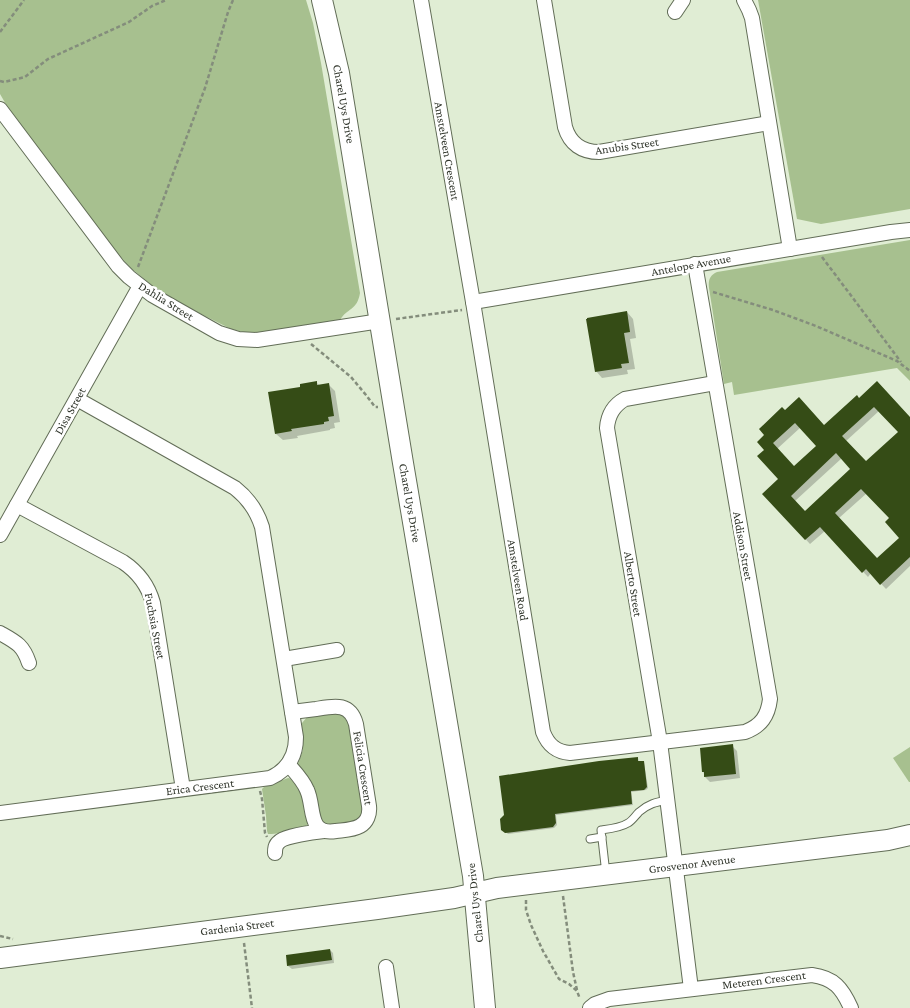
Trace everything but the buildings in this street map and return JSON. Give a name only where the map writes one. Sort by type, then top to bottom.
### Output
[{"type":"main road","name":"Charel Uys Drive","points":[[322,0],[339,73],[473,876],[485,1008]]},
{"type":"main road","name":"Grosvenor Avenue","points":[[474,893],[524,884],[888,840],[910,835]]},
{"type":"main road","name":"Gardenia Street","points":[[0,958],[454,898],[474,893]]},
{"type":"street","name":"Amstelveen Crescent","points":[[421,0],[473,305]]},
{"type":"street","name":"Anubis Street","points":[[544,0],[565,127],[574,143],[582,149],[599,152],[769,123]]},
{"type":"street","points":[[675,12],[683,0]]},
{"type":"street","points":[[744,0],[752,18],[790,249]]},
{"type":"street","name":"Dahlia Street","points":[[0,110],[108,253],[135,282],[164,302],[219,333],[248,340],[258,340],[380,321]]},
{"type":"street","name":"Antelope Avenue","points":[[473,305],[695,264],[910,230]]},
{"type":"street","name":"Addison Street","points":[[660,742],[745,732],[763,720],[770,700],[695,264]]},
{"type":"street","name":"Disa Street","points":[[0,536],[77,399],[135,282]]},
{"type":"street","name":"Amstelveen Road","points":[[473,305],[545,738],[559,751],[570,753],[660,742]]},
{"type":"street","name":"Alberto Street","points":[[675,866],[660,742],[608,422],[612,410],[620,401],[715,383]]},
{"type":"street","points":[[77,399],[235,488],[251,502],[262,527],[296,736],[295,751],[288,764],[307,789],[314,822],[324,831]]},
{"type":"street","name":"Fuchsia Street","points":[[17,505],[123,562],[137,573],[147,587],[153,603],[183,789]]},
{"type":"street","points":[[0,633],[16,642],[26,652],[29,663]]},
{"type":"street","points":[[284,659],[337,650]]},
{"type":"street","name":"Felicia Crescent","points":[[292,712],[339,706],[350,712],[354,720],[369,814],[364,823],[356,828],[332,832],[324,831]]},
{"type":"street","name":"Erica Crescent","points":[[0,813],[270,778],[288,764]]},
{"type":"street","points":[[275,853],[278,842],[284,838],[324,831]]},
{"type":"street","points":[[675,866],[691,989]]},
{"type":"street","points":[[386,967],[392,1008]]},
{"type":"street","name":"Meteren Crescent","points":[[586,1007],[609,999],[812,974],[827,979],[838,986],[846,997],[850,1008]]},
{"type":"lane","points":[[590,839],[627,824],[648,805],[668,800]]},
{"type":"lane","points":[[601,833],[606,874]]},
{"type":"path","points":[[0,32],[24,0]]},
{"type":"path","points":[[0,81],[4,82],[25,76],[48,59],[129,22],[152,6],[166,0]]},
{"type":"path","points":[[135,282],[136,272],[205,88],[228,12],[234,0]]},
{"type":"path","points":[[817,244],[818,252],[902,363],[910,370]]},
{"type":"path","points":[[699,290],[706,290],[773,310],[854,341],[902,363]]},
{"type":"path","points":[[380,321],[473,305]]},
{"type":"path","points":[[301,334],[351,377],[375,408],[393,405]]},
{"type":"path","points":[[257,780],[262,799],[265,833],[275,853]]},
{"type":"path","points":[[563,880],[564,903],[577,991]]},
{"type":"path","points":[[524,884],[526,910],[543,951],[559,979],[570,984],[577,991],[586,1007]]},
{"type":"path","points":[[242,927],[252,1008]]},
{"type":"green space","points":[[0,0],[306,0],[321,63],[360,293],[357,303],[340,320],[247,333],[231,329],[179,303],[155,288],[132,269],[112,248],[0,94]]},
{"type":"green space","points":[[758,0],[910,0],[910,209],[821,224],[797,219]]},
{"type":"green space","points":[[910,240],[910,381],[897,368],[734,395],[732,382],[724,384],[709,288],[711,276],[717,272]]},
{"type":"green space","points":[[337,711],[349,717],[364,808],[358,822],[330,827],[321,823],[298,764],[303,750],[302,723],[308,716]]},
{"type":"green space","points":[[910,747],[910,782],[909,782],[893,758]]},
{"type":"green space","points":[[288,778],[294,779],[298,784],[309,818],[308,824],[294,831],[268,834],[262,789]]}]
